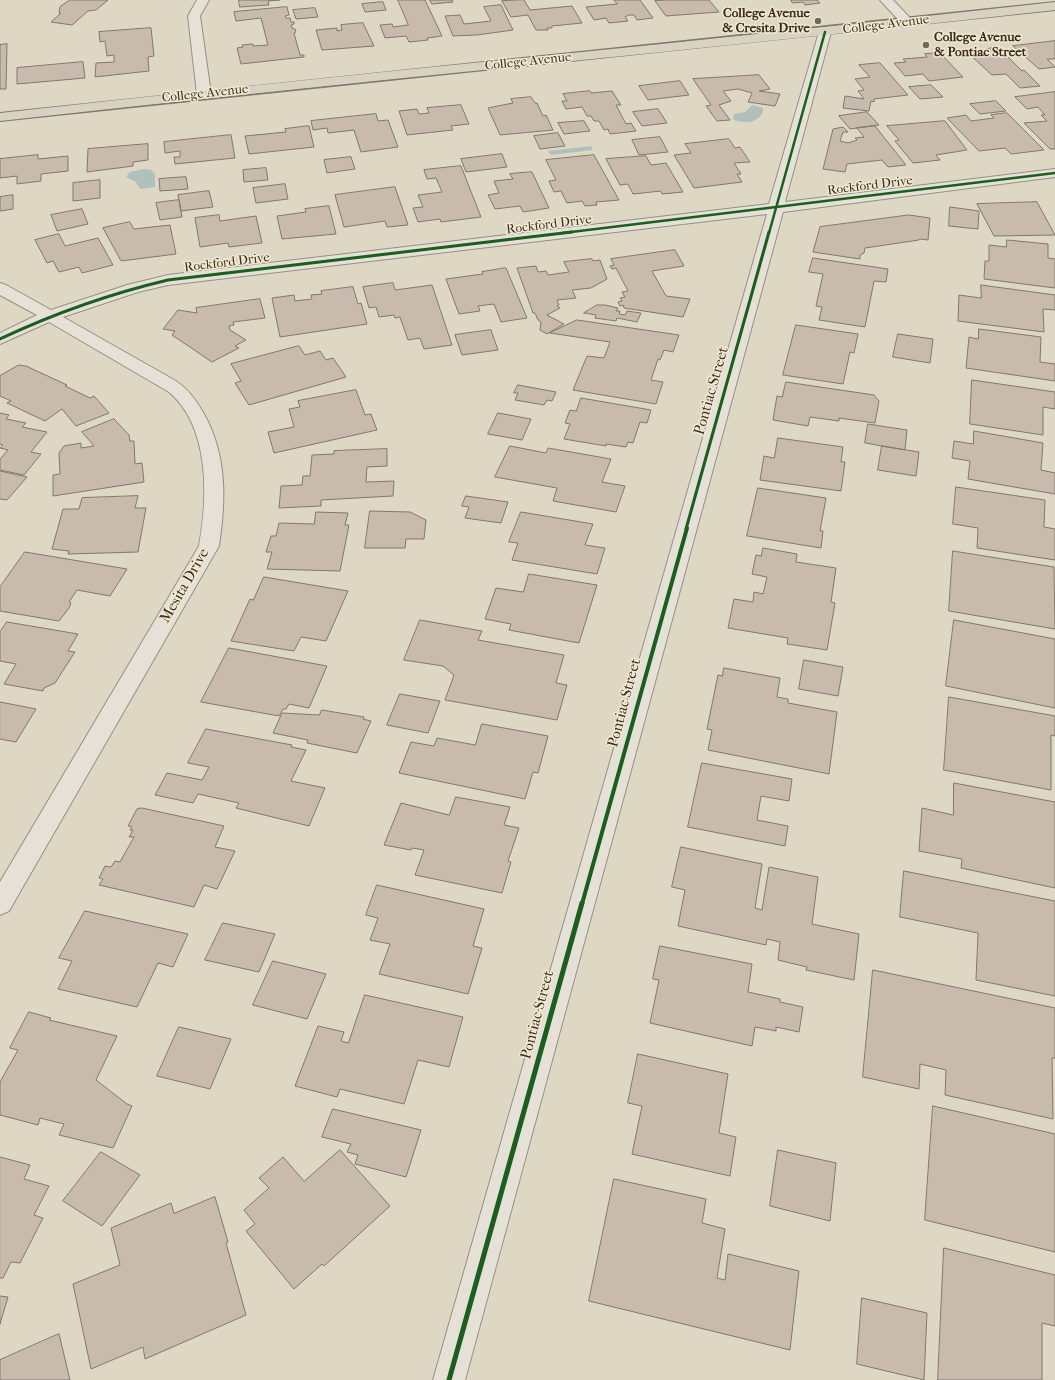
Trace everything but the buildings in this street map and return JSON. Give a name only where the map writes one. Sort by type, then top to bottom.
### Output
[{"type":"main road","name":"College Avenue","points":[[0,117],[204,94],[825,32],[1055,6]]},
{"type":"street","points":[[203,0],[194,16],[204,94]]},
{"type":"street","points":[[886,0],[907,22]]},
{"type":"street","name":"Pontiac Street","points":[[448,1380],[825,32]]},
{"type":"street","name":"Rockford Drive","points":[[0,339],[49,316],[133,288],[168,280],[775,208],[1054,173]]},
{"type":"street","name":"Mesita Drive","points":[[0,288],[178,390],[201,426],[214,469],[216,493],[214,519],[209,546],[0,904]]},
{"type":"shaded area","points":[[752,105],[763,108],[763,112],[758,119],[750,122],[742,122],[733,119],[734,114],[745,112]]},
{"type":"shaded area","points":[[591,146],[593,150],[551,155],[548,151]]},
{"type":"shaded area","points":[[144,169],[151,170],[155,174],[155,187],[140,189],[136,182],[126,177],[130,172]]},
{"type":"cycle path","points":[[449,1380],[825,32]]},
{"type":"cycle path","points":[[0,339],[49,316],[133,288],[168,280],[775,208],[1055,173]]},
{"type":"place","name":"College Avenue & Cresita Drive","points":[[818,21]]},
{"type":"place","name":"College Avenue & Pontiac Street","points":[[926,45]]}]
